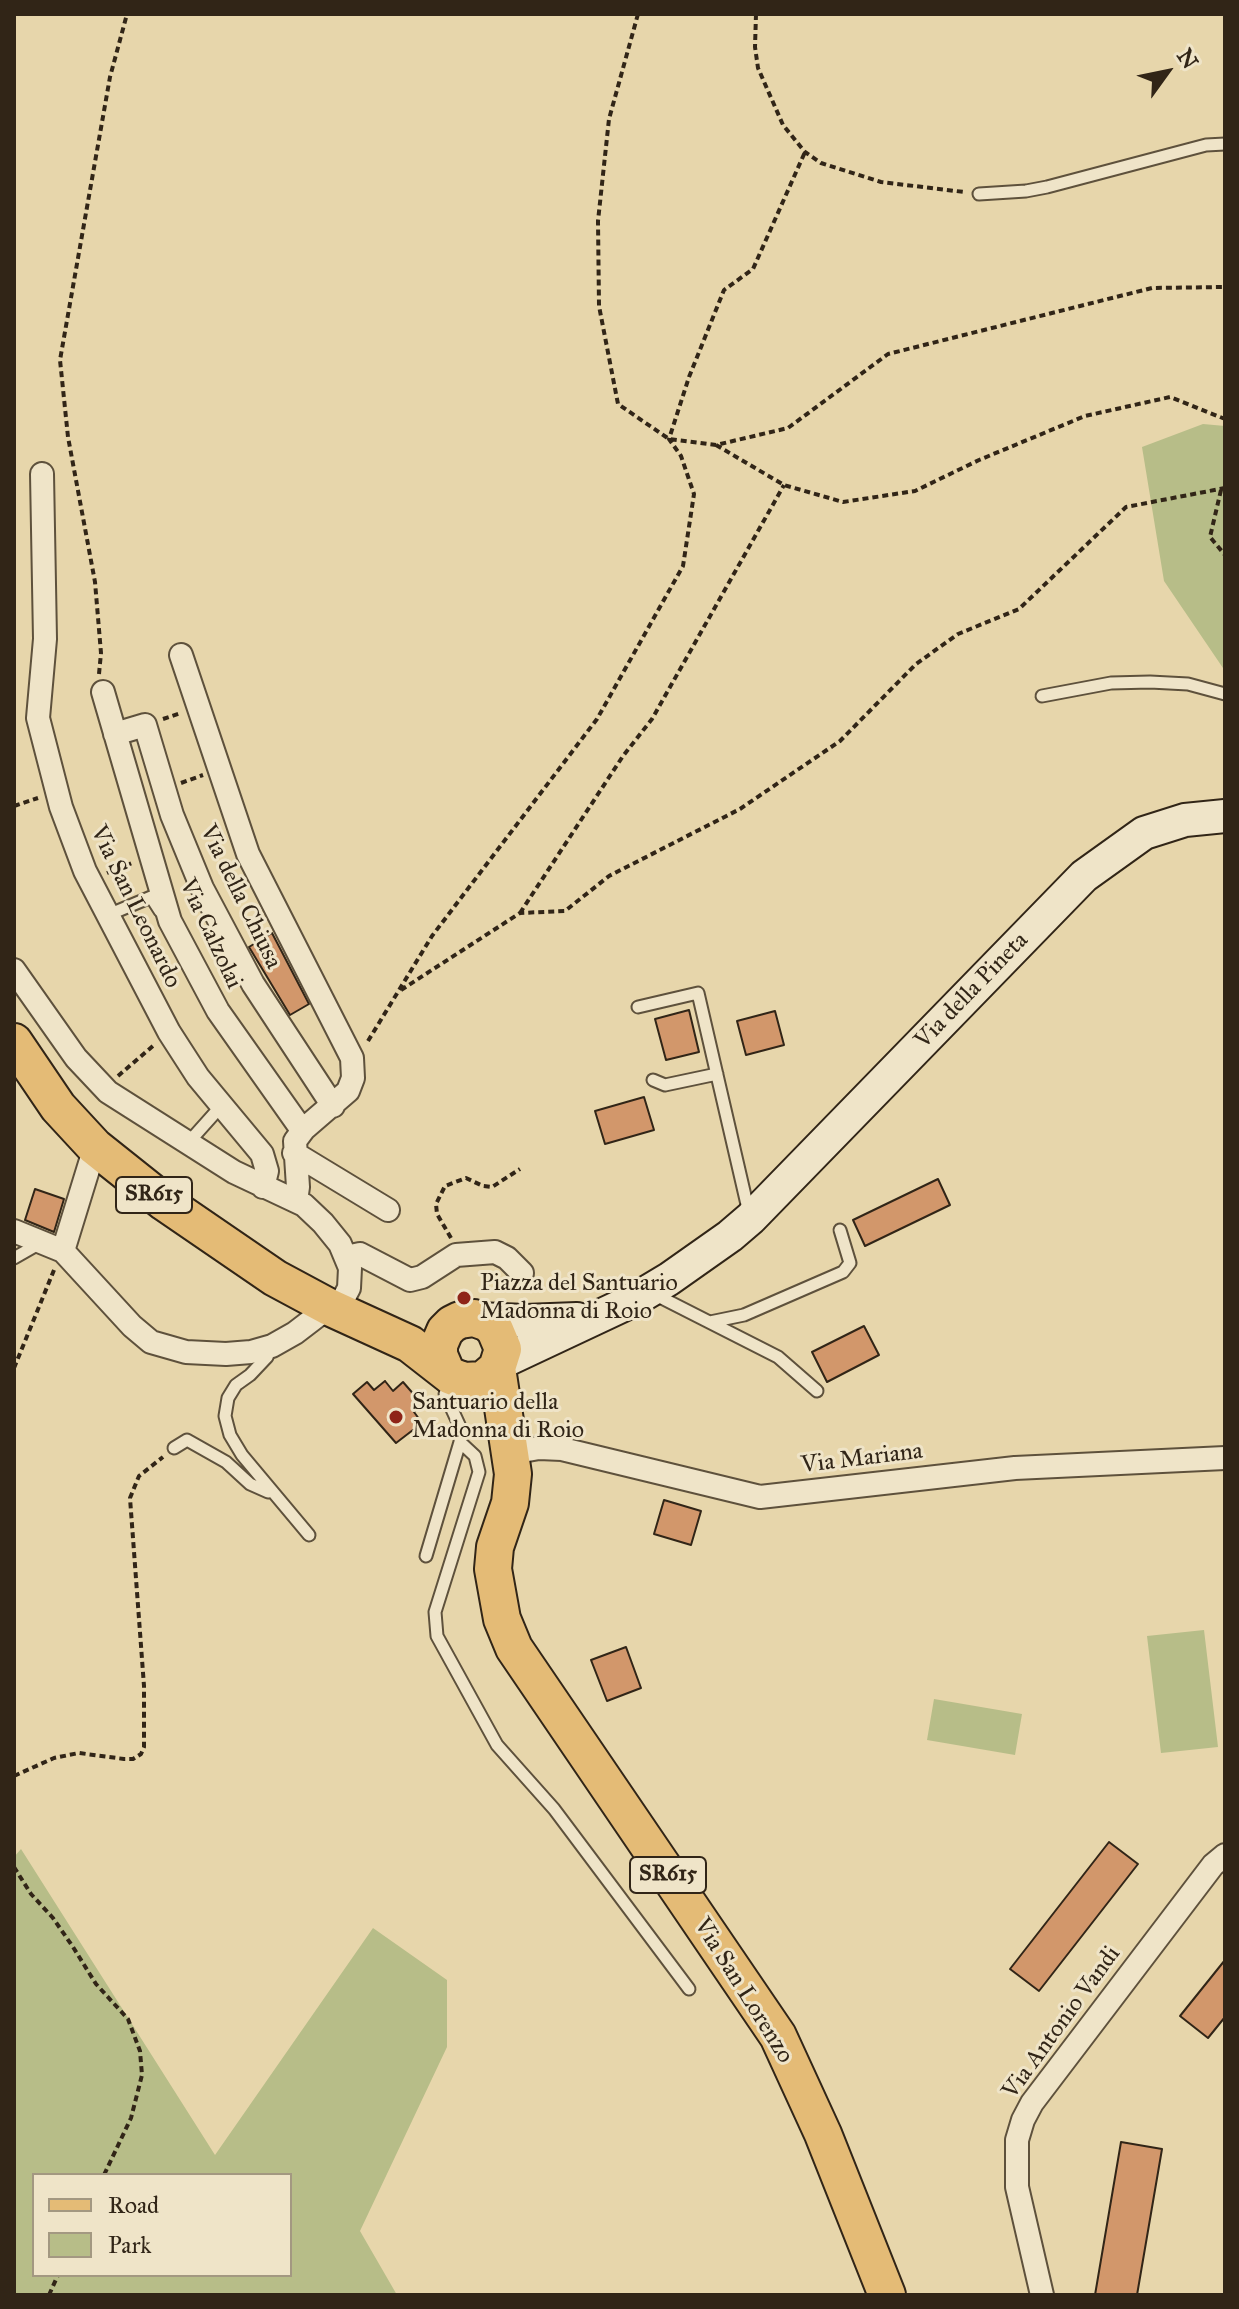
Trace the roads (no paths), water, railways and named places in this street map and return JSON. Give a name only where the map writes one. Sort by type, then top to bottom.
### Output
[{"type":"main road","name":"Via della Pineta","points":[[498,1366],[650,1292],[711,1251],[751,1218],[1084,876],[1144,833],[1185,820],[1225,816]]},
{"type":"main road","name":"SR615","points":[[14,1042],[58,1107],[95,1147],[146,1189],[240,1256],[339,1312],[410,1344],[450,1374]]},
{"type":"main road","name":"Via della Pineta","points":[[467,1320],[571,1319],[611,1311]]},
{"type":"main road","name":"SR615","points":[[339,1312],[488,1323],[498,1334],[503,1349],[498,1366]]},
{"type":"main road","points":[[467,1320],[445,1331],[439,1345],[439,1355],[450,1374],[469,1382],[478,1381],[487,1378],[498,1366]]},
{"type":"main road","name":"Via San Lorenzo","points":[[498,1366],[513,1474],[510,1503],[495,1547],[493,1569],[502,1619],[514,1648],[778,2036],[823,2134],[887,2295]]},
{"type":"main road","name":"Via San Lorenzo","points":[[450,1374],[477,1393],[491,1408],[510,1447]]},
{"type":"street","name":"Via San Leonardo","points":[[42,474],[45,639],[38,718],[56,791],[75,849],[90,882],[169,1032],[191,1067],[262,1154],[267,1171],[263,1187]]},
{"type":"street","points":[[181,655],[248,854],[352,1058],[353,1072],[345,1095],[302,1130],[294,1143],[298,1187],[296,1201]]},
{"type":"street","name":"Via Calzolai","points":[[103,692],[170,921],[218,1011],[302,1130]]},
{"type":"street","name":"Via della Chiusa","points":[[115,734],[145,725],[188,857],[235,952],[333,1106]]},
{"type":"street","points":[[14,970],[65,1044],[104,1088],[188,1143],[311,1211],[329,1229],[346,1257],[350,1283],[339,1312],[272,1346],[226,1354],[186,1352],[151,1342],[53,1247],[14,1231]]},
{"type":"street","points":[[53,1247],[95,1147]]},
{"type":"street","points":[[294,1153],[388,1210]]},
{"type":"street","points":[[346,1257],[360,1254],[410,1280],[422,1277],[452,1256],[466,1252],[496,1252],[522,1273]]},
{"type":"street","name":"Via Mariana","points":[[510,1447],[562,1449],[760,1497],[1015,1468],[1225,1458]]},
{"type":"street","name":"Via Antonio Vandi","points":[[1042,2295],[1017,2187],[1016,2152],[1023,2120],[1032,2103],[1213,1865],[1225,1855]]},
{"type":"lane","points":[[979,194],[1037,189],[1206,145],[1225,144]]},
{"type":"lane","points":[[1042,696],[1111,683],[1150,682],[1188,684],[1225,694]]},
{"type":"lane","points":[[108,915],[151,897],[163,917],[170,921]]},
{"type":"lane","points":[[638,1007],[698,993],[751,1218]]},
{"type":"lane","points":[[653,1080],[665,1085],[717,1074]]},
{"type":"lane","points":[[188,1143],[222,1105]]},
{"type":"lane","points":[[709,1322],[744,1315],[843,1272],[850,1263],[840,1230]]},
{"type":"lane","points":[[14,1258],[53,1247]]},
{"type":"lane","points":[[650,1292],[778,1357],[817,1391]]},
{"type":"lane","points":[[272,1346],[267,1357],[236,1385],[228,1398],[225,1416],[230,1435],[242,1455],[309,1535]]},
{"type":"lane","points":[[426,1556],[460,1442],[461,1429],[445,1394],[450,1374]]},
{"type":"lane","points":[[174,1448],[187,1440],[226,1462],[250,1484],[273,1493]]},
{"type":"lane","points":[[460,1442],[475,1456],[479,1472],[435,1612],[437,1636],[497,1745],[554,1809],[689,1989]]},
{"type":"place","name":"Piazza del Santuario Madonna di Roio","points":[[464,1298]]},
{"type":"place","name":"Santuario della Madonna di Roio","points":[[396,1417]]}]
